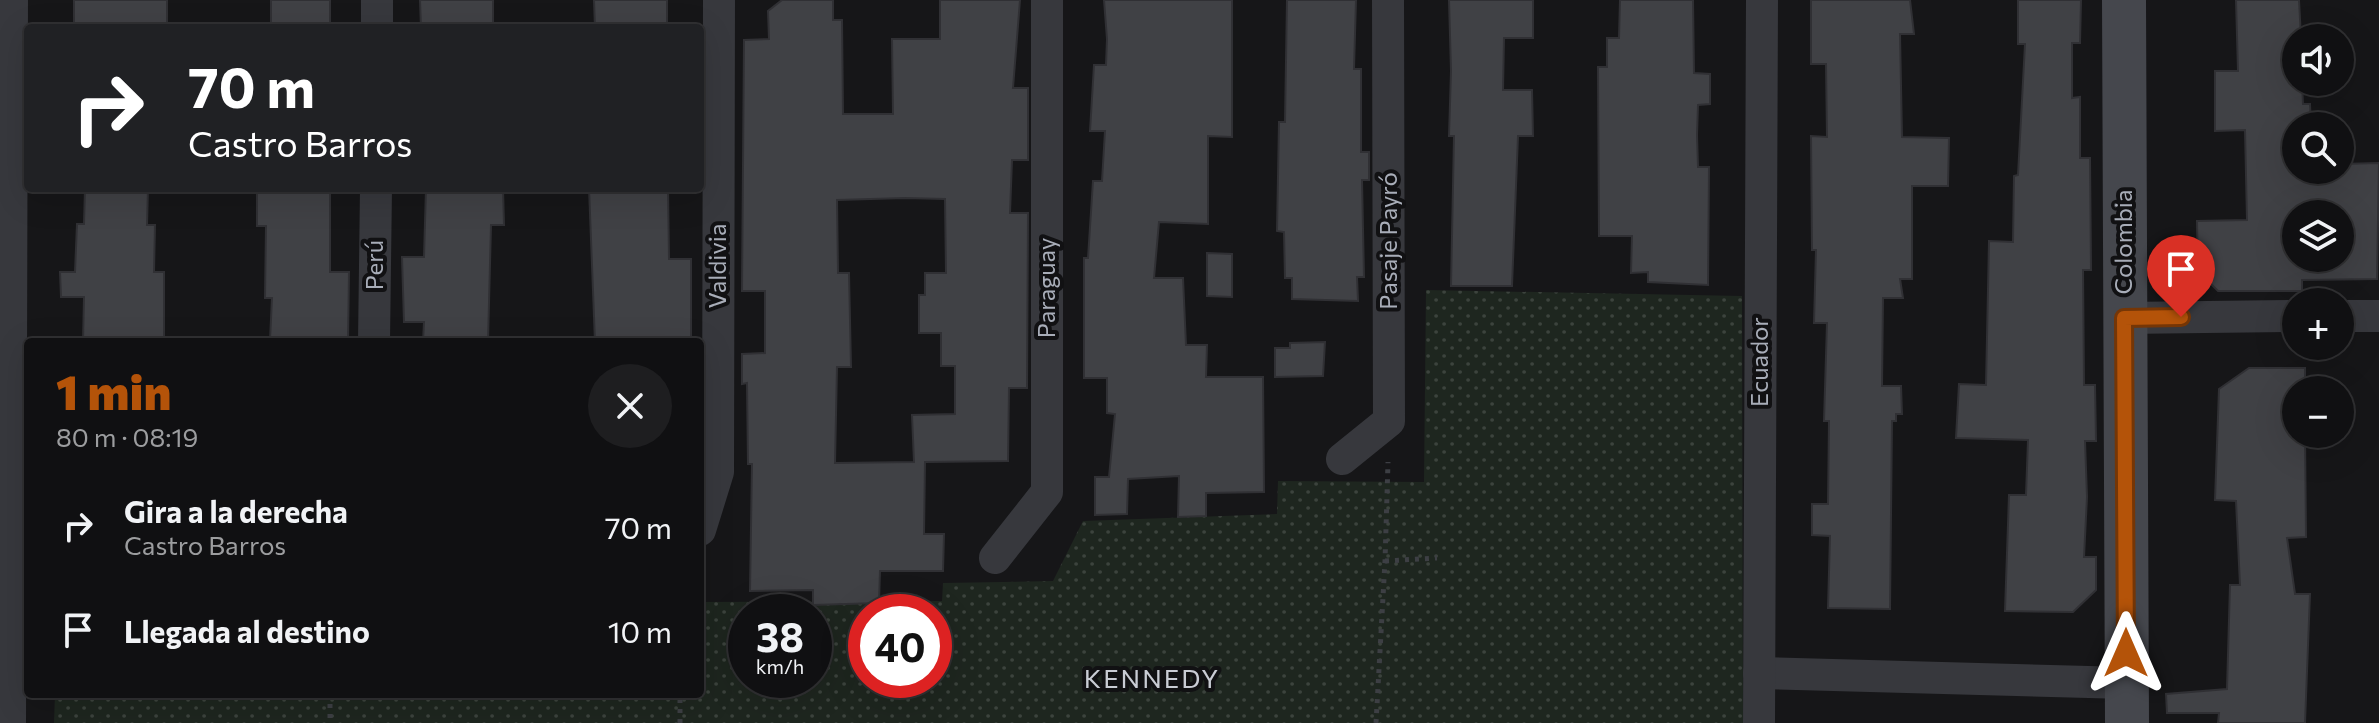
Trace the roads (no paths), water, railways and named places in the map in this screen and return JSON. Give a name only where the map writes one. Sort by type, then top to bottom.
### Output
[{"type":"street","points":[[10,723],[6,393],[12,0]]},
{"type":"street","points":[[377,0],[377,24]]},
{"type":"street","name":"Valdivia","points":[[704,517],[718,472],[719,0]]},
{"type":"street","name":"Paraguay","points":[[995,558],[1047,492],[1047,0]]},
{"type":"street","name":"Pasaje Payró","points":[[1342,459],[1389,421],[1388,0]]},
{"type":"street","name":"Ecuador","points":[[1759,723],[1762,0]]},
{"type":"street","name":"Colombia","points":[[2124,0],[2127,703]]},
{"type":"street","name":"Perú","points":[[374,338],[376,192]]},
{"type":"street","points":[[2124,318],[2282,316]]},
{"type":"street","points":[[2354,316],[2379,316]]},
{"type":"street","points":[[1759,673],[2127,703]]},
{"type":"district","name":"KENNEDY","points":[[1152,679]]}]
